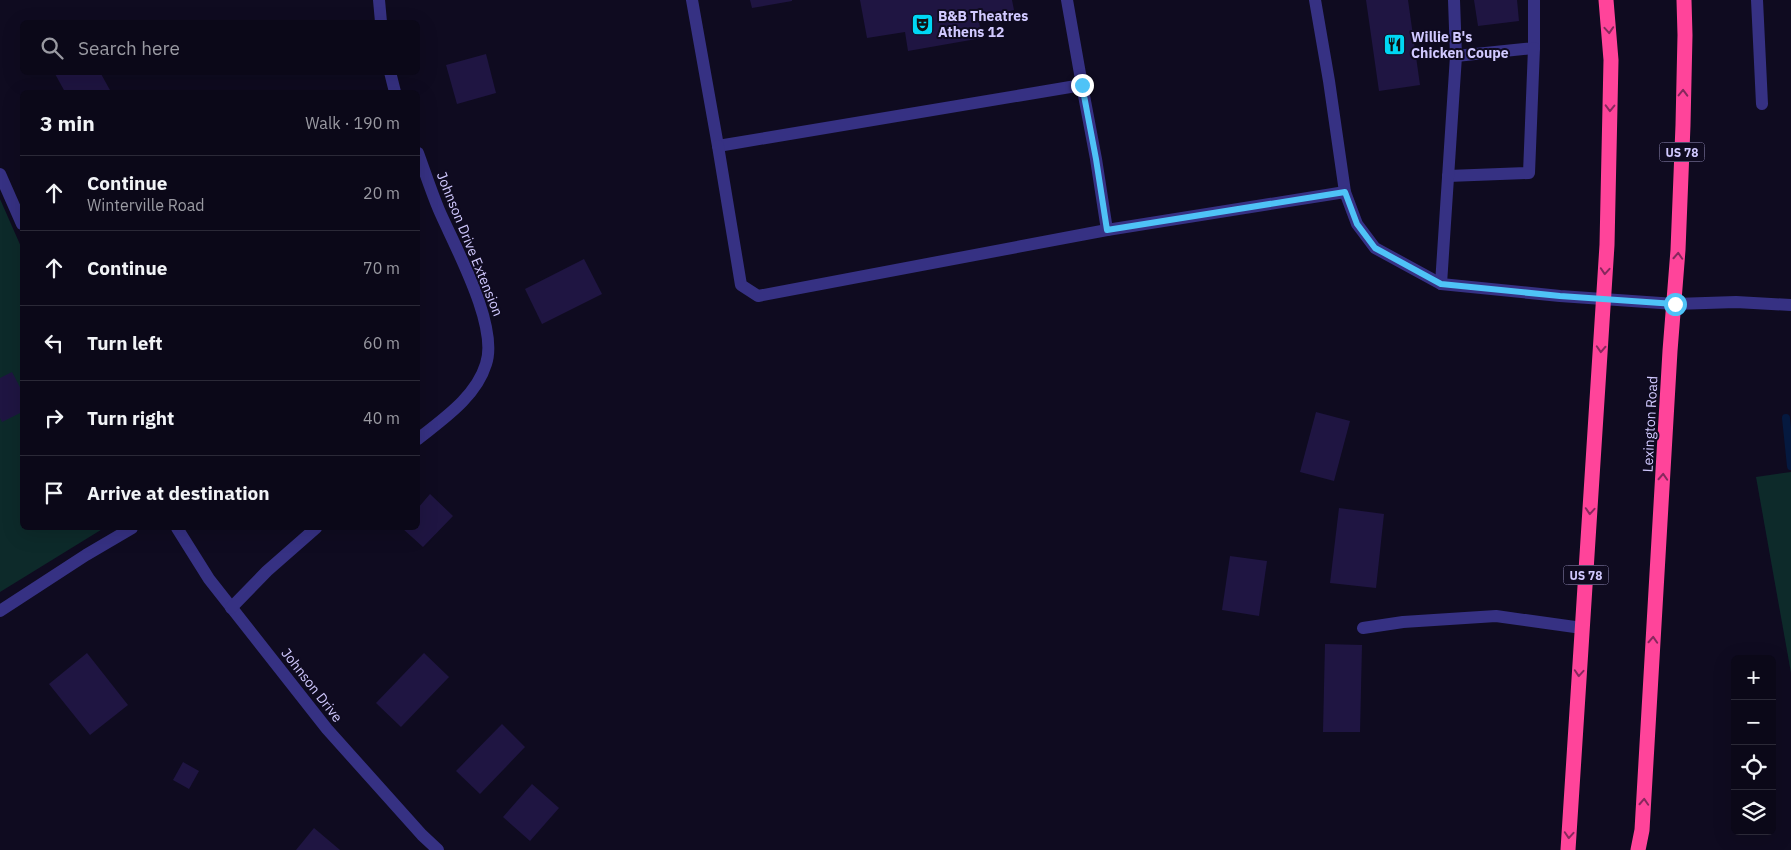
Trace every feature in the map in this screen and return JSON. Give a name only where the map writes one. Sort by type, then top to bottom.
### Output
[{"type":"highway","name":"US 78","points":[[1568,850],[1607,245],[1611,60],[1606,0]]},
{"type":"highway","name":"Lexington Road","points":[[1638,850],[1642,830],[1670,351],[1675,304],[1683,125],[1684,0]]},
{"type":"street","points":[[379,0],[382,20]]},
{"type":"street","points":[[692,0],[740,286],[758,296],[1107,230],[1345,192]]},
{"type":"street","points":[[1067,0],[1107,230]]},
{"type":"street","points":[[1315,0],[1345,192],[1357,224],[1375,248],[1441,284],[1603,300],[1675,304],[1736,302],[1791,305]]},
{"type":"street","points":[[1441,284],[1456,56],[1454,0]]},
{"type":"street","points":[[1448,176],[1529,173],[1534,0]]},
{"type":"street","points":[[1757,0],[1762,104]]},
{"type":"street","points":[[1456,56],[1534,48]]},
{"type":"street","points":[[391,75],[394,90]]},
{"type":"street","points":[[718,146],[1082,85]]},
{"type":"street","name":"Johnson Drive Extension","points":[[420,158],[438,207],[478,299],[487,327],[490,352],[486,366],[475,386],[454,410],[420,437]]},
{"type":"street","points":[[0,174],[20,219]]},
{"type":"street","points":[[0,611],[86,555],[129,530]]},
{"type":"street","name":"Johnson Drive","points":[[178,530],[209,579],[327,729],[422,835],[438,850]]},
{"type":"street","points":[[231,608],[267,571],[314,530]]},
{"type":"street","points":[[1363,628],[1403,622],[1496,616],[1582,628]]},
{"type":"green space","points":[[0,199],[20,244],[20,530],[101,530],[0,592]]},
{"type":"green space","points":[[1791,472],[1791,673],[1756,477]]},
{"type":"building","points":[[750,0],[792,0],[792,1],[752,8]]},
{"type":"building","name":"B&B Theatres Athens 12","points":[[860,0],[1012,0],[1014,10],[978,17],[982,38],[908,51],[905,32],[867,38]]},
{"type":"building","points":[[1366,0],[1408,0],[1420,85],[1379,91]]},
{"type":"building","points":[[1474,0],[1517,0],[1519,21],[1478,26]]},
{"type":"building","points":[[486,54],[496,93],[457,104],[446,65]]},
{"type":"building","points":[[56,75],[102,75],[110,90],[64,90]]},
{"type":"building","points":[[584,259],[602,294],[542,324],[525,289]]},
{"type":"building","points":[[12,372],[20,387],[20,413],[2,422],[0,418],[0,378]]},
{"type":"building","points":[[1316,412],[1350,421],[1334,481],[1300,472]]},
{"type":"building","points":[[430,494],[453,516],[423,547],[404,530],[420,530],[420,506]]},
{"type":"building","points":[[1339,508],[1384,514],[1376,588],[1330,583]]},
{"type":"building","points":[[1230,556],[1267,561],[1259,616],[1222,610]]},
{"type":"building","points":[[1325,644],[1362,645],[1360,732],[1323,732]]},
{"type":"building","points":[[87,653],[128,705],[90,735],[49,684]]},
{"type":"building","points":[[424,653],[449,677],[401,727],[376,703]]},
{"type":"building","points":[[502,724],[525,747],[480,794],[456,771]]},
{"type":"building","points":[[183,762],[199,771],[189,789],[173,780]]},
{"type":"building","points":[[532,784],[559,808],[530,841],[503,817]]},
{"type":"building","points":[[314,828],[340,850],[296,850]]},
{"type":"waterway","points":[[1786,418],[1791,466]]},
{"type":"place","name":"B&B Theatres Athens 12","points":[[922,24]]},
{"type":"place","name":"Willie B's Chicken Coupe","points":[[1395,45]]},
{"type":"route","points":[[1082,85],[1107,230],[1345,192],[1357,224],[1375,248],[1441,284],[1603,300],[1675,304]]}]
